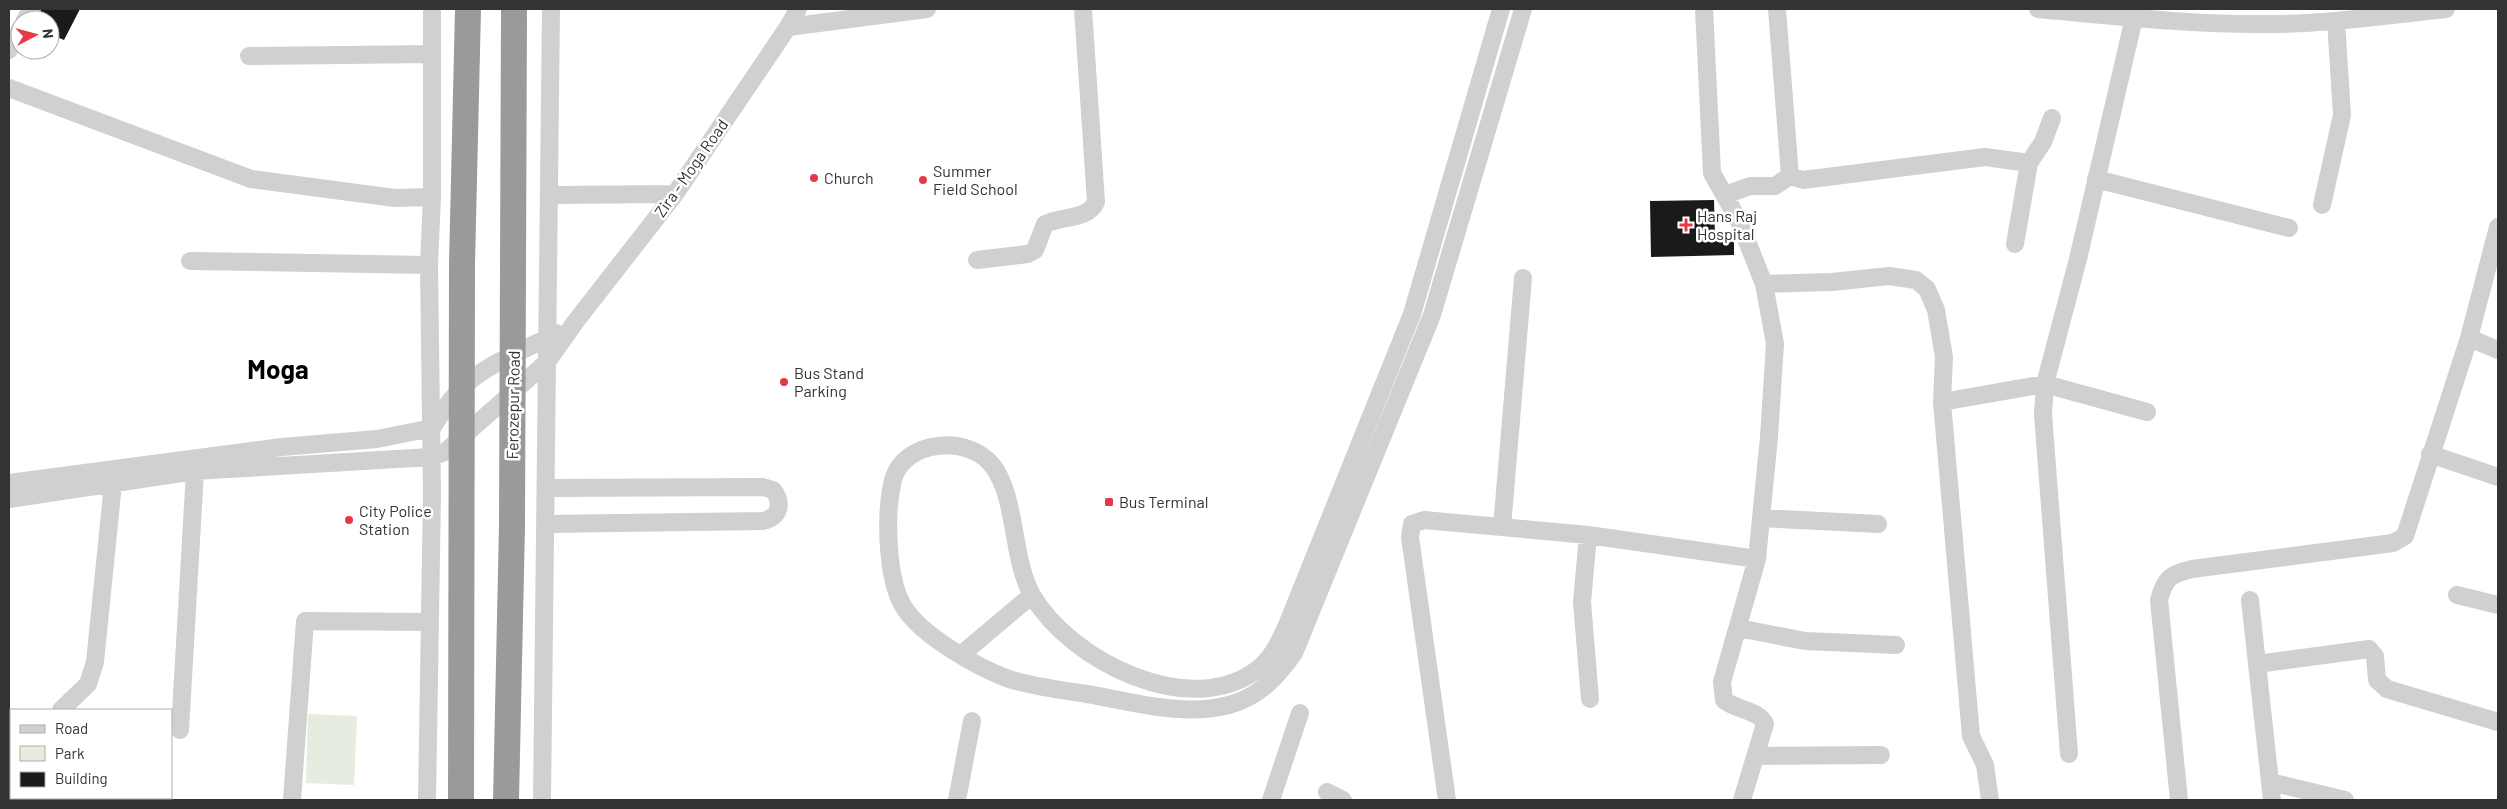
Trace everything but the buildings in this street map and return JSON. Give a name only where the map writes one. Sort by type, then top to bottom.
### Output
[{"type":"highway","points":[[461,800],[462,264],[468,9]]},
{"type":"highway","name":"Ferozepur Road","points":[[506,800],[512,526],[514,9]]},
{"type":"street","points":[[427,800],[432,428],[428,265],[432,197],[432,9]]},
{"type":"street","points":[[542,800],[547,362],[551,195],[551,9]]},
{"type":"street","name":"Zira - Moga Road","points":[[431,457],[445,452],[459,441],[547,362],[576,321],[675,194],[788,27],[798,9]]},
{"type":"street","points":[[788,27],[927,9]]},
{"type":"street","points":[[977,260],[1028,254],[1035,250],[1045,224],[1055,219],[1086,214],[1093,209],[1096,202],[1083,9]]},
{"type":"street","points":[[1501,9],[1412,314],[1287,625],[1266,662],[1242,679],[1200,690],[1165,687],[1132,674],[1097,656],[1057,626],[1032,595],[1016,551],[1005,492],[991,464],[978,453],[955,447],[924,448],[902,461],[894,478],[890,505],[892,571],[896,591],[904,608],[919,626],[985,669],[1029,684],[1189,710],[1229,705],[1247,698],[1266,687],[1282,670],[1294,653],[1432,315],[1523,9]]},
{"type":"street","points":[[1704,9],[1712,173],[1739,221],[1764,284],[1775,344],[1756,560],[1722,682],[1724,700],[1731,706],[1763,718],[1764,730],[1742,800]]},
{"type":"street","points":[[1777,9],[1790,176]]},
{"type":"street","points":[[2038,9],[2134,18],[2270,24],[2336,21],[2446,9]]},
{"type":"street","points":[[2069,754],[2043,414],[2045,384],[2078,260],[2134,18]]},
{"type":"street","points":[[2322,206],[2342,115],[2336,21]]},
{"type":"street","points":[[249,56],[432,54]]},
{"type":"street","points":[[9,88],[251,178],[395,198],[432,197]]},
{"type":"street","points":[[2015,244],[2029,163],[2043,142],[2052,118]]},
{"type":"street","points":[[1790,176],[1803,180],[1985,157],[2029,163]]},
{"type":"street","points":[[1725,195],[1750,186],[1776,186],[1790,176]]},
{"type":"street","points":[[2096,179],[2289,228]]},
{"type":"street","points":[[551,195],[675,194]]},
{"type":"street","points":[[2179,800],[2159,600],[2163,584],[2175,573],[2192,569],[2400,541],[2408,529],[2430,454],[2469,338],[2498,227]]},
{"type":"street","points":[[190,261],[428,265]]},
{"type":"street","points":[[1764,284],[1832,282],[1889,276],[1916,280],[1927,289],[1936,310],[1944,357],[1942,402],[1971,736],[1985,765],[1990,800]]},
{"type":"street","points":[[1502,527],[1522,278]]},
{"type":"street","name":"Zira - Moga Road","points":[[432,428],[446,406],[465,384],[487,369],[576,321]]},
{"type":"street","points":[[2469,338],[2498,350]]},
{"type":"street","points":[[1942,402],[2045,384],[2147,412]]},
{"type":"street","points":[[9,499],[113,484],[282,447],[377,439],[432,428]]},
{"type":"street","points":[[2430,454],[2498,477]]},
{"type":"street","points":[[9,483],[194,465],[431,457]]},
{"type":"street","points":[[180,730],[194,465]]},
{"type":"street","points":[[62,709],[88,684],[94,662],[113,484]]},
{"type":"street","points":[[546,524],[763,521],[779,511],[780,503],[773,490],[763,487],[547,488]]},
{"type":"street","points":[[1761,518],[1878,524]]},
{"type":"street","points":[[1447,800],[1410,530],[1412,524],[1424,520],[1588,534],[1756,560]]},
{"type":"street","points":[[1588,534],[1582,602],[1590,699]]},
{"type":"street","points":[[962,654],[1032,595]]},
{"type":"street","points":[[2457,595],[2498,605]]},
{"type":"street","points":[[2250,600],[2272,800]]},
{"type":"street","points":[[292,800],[305,621],[430,622]]},
{"type":"street","points":[[1738,628],[1805,641],[1896,644]]},
{"type":"street","points":[[2257,664],[2369,649],[2375,656],[2377,680],[2387,689],[2498,722]]},
{"type":"street","points":[[1271,800],[1300,713]]},
{"type":"street","points":[[957,800],[972,721]]},
{"type":"street","points":[[1756,756],[1881,755]]},
{"type":"street","points":[[2270,782],[2345,800]]},
{"type":"street","points":[[1326,792],[1343,800]]},
{"type":"green space","points":[[308,714],[357,716],[354,785],[306,783]]},
{"type":"place","name":"Church","points":[[814,178]]},
{"type":"place","name":"Summer Field School","points":[[923,180]]},
{"type":"place","name":"Hans Raj Hospital","points":[[1686,225]]},
{"type":"place","name":"Bus Stand Parking","points":[[784,382]]},
{"type":"place","name":"Bus Terminal","points":[[1109,502]]},
{"type":"place","name":"City Police Station","points":[[349,520]]},
{"type":"district","name":"Moga","points":[[278,370]]}]
